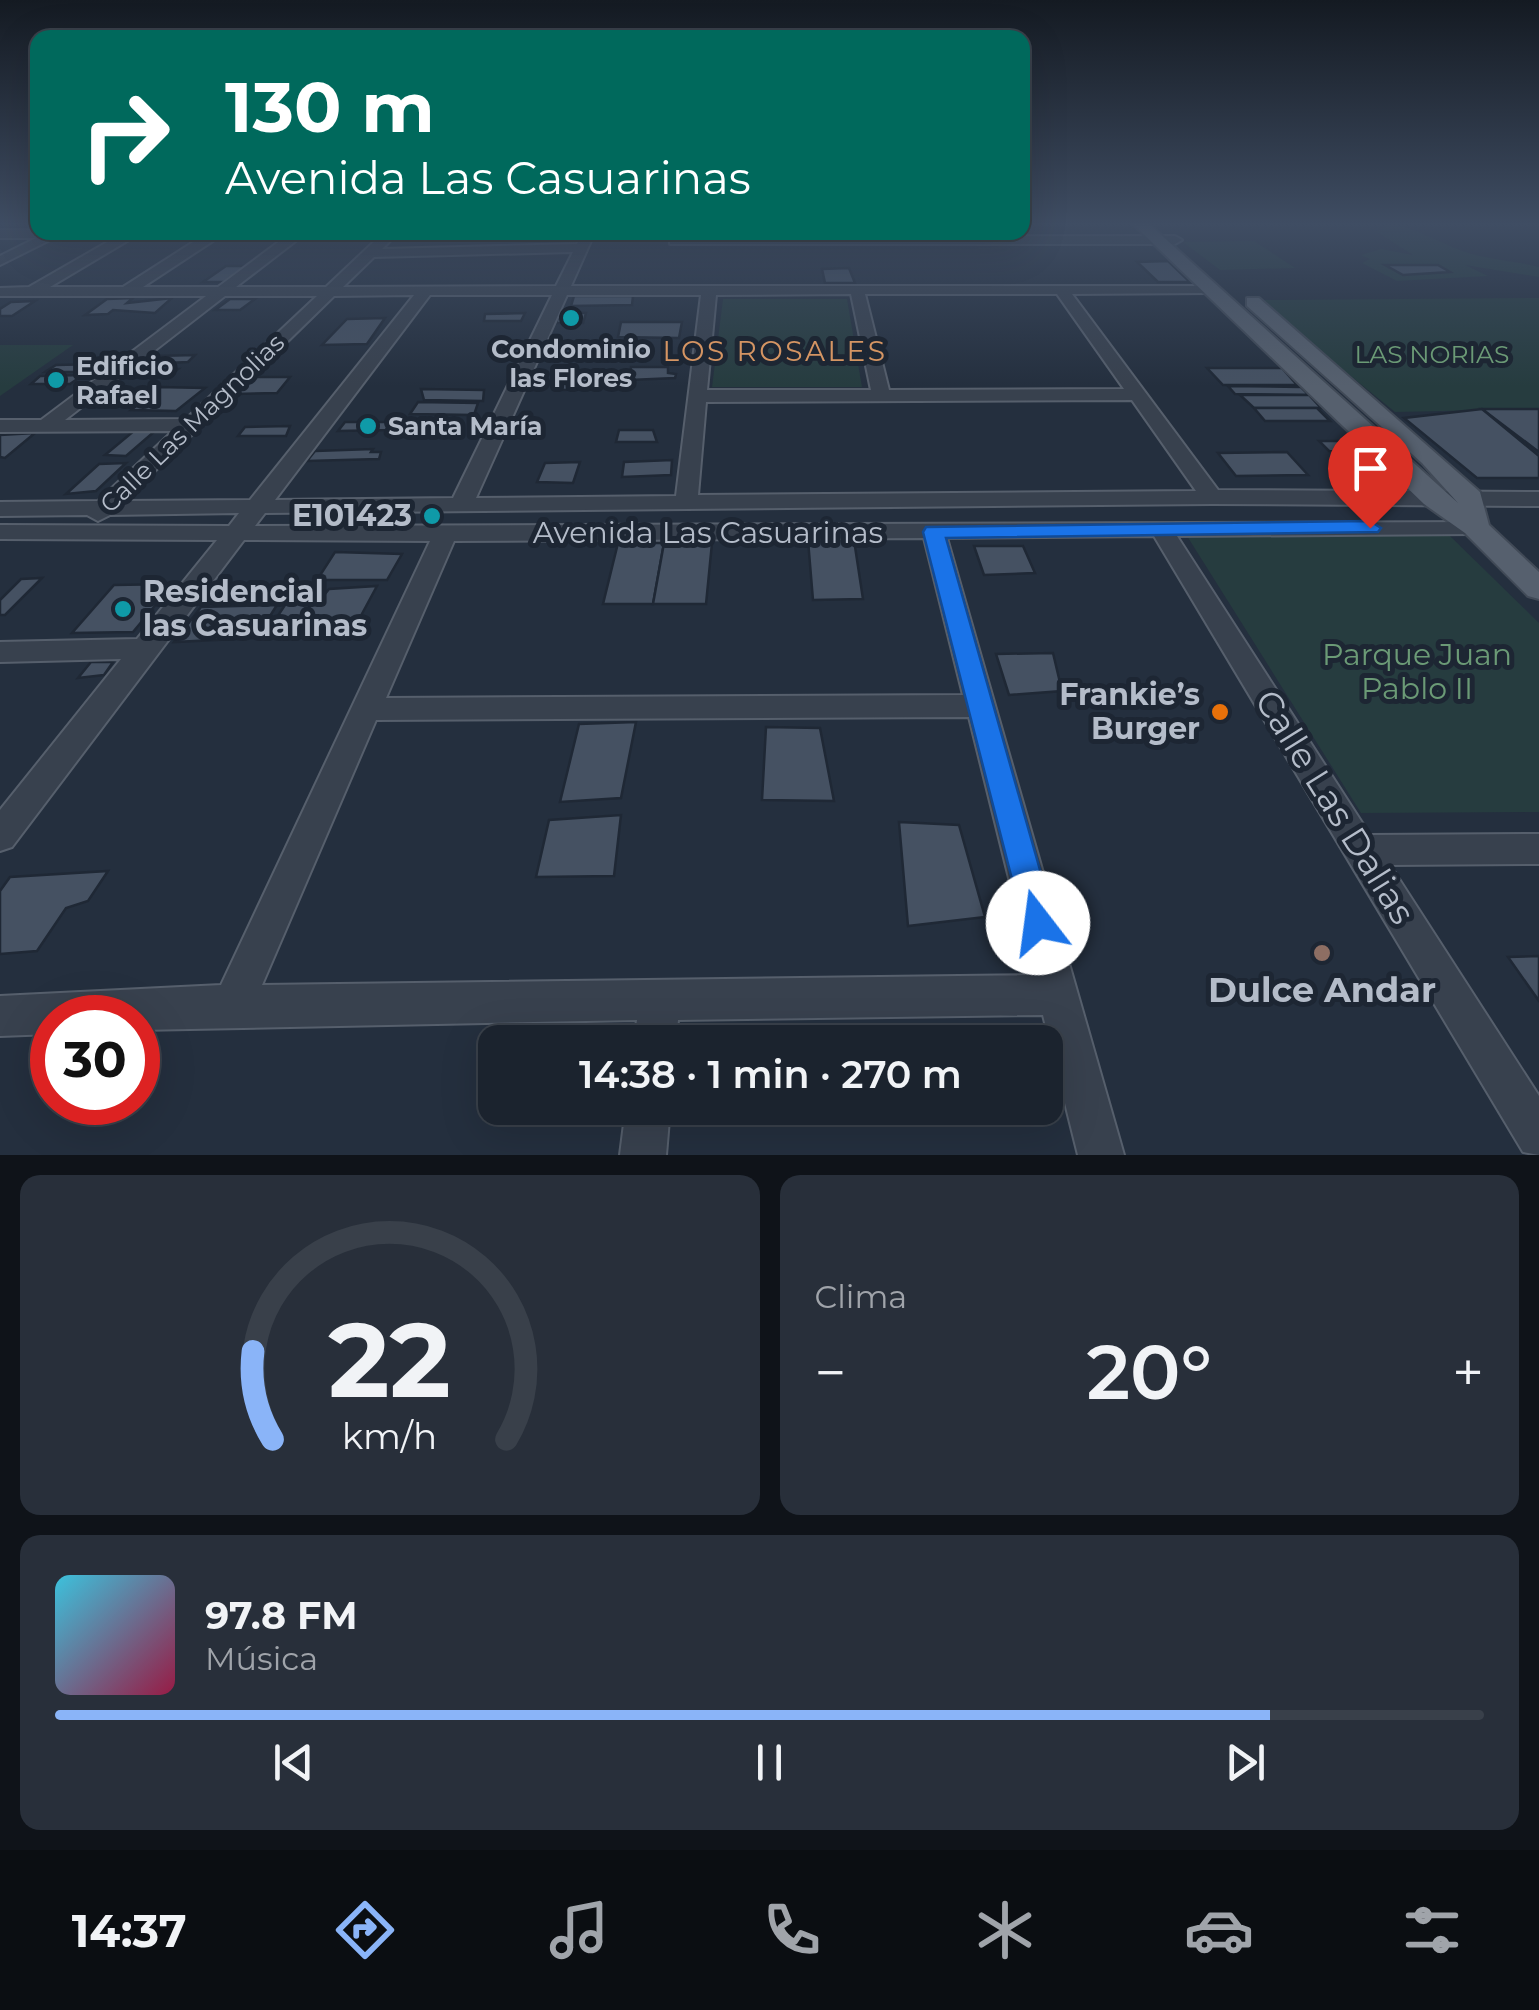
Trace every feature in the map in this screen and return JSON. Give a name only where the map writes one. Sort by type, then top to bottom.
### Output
[{"type":"main road","points":[[1199,278],[1433,498]]},
{"type":"main road","points":[[1215,278],[1355,388],[1539,589]]},
{"type":"street","points":[[32,292],[56,278]]},
{"type":"street","points":[[127,292],[148,278]]},
{"type":"street","points":[[46,426],[240,278]]},
{"type":"street","name":"Calle Las Magnolias","points":[[80,531],[344,278]]},
{"type":"street","points":[[232,1005],[565,278]]},
{"type":"street","points":[[1061,289],[1212,497]]},
{"type":"street","points":[[0,292],[1210,289]]},
{"type":"street","points":[[0,836],[426,290]]},
{"type":"street","points":[[686,502],[710,290]]},
{"type":"street","points":[[857,290],[881,394]]},
{"type":"street","points":[[698,396],[1136,394]]},
{"type":"street","points":[[0,426],[190,426]]},
{"type":"street","name":"Avenida Las Casuarinas","points":[[0,532],[237,533],[686,502],[1433,498],[1473,513]]},
{"type":"street","points":[[1473,513],[1539,498]]},
{"type":"street","name":"Avenida Las Casuarinas","points":[[0,509],[256,508],[453,520],[934,532],[1161,529],[1473,513]]},
{"type":"street","name":"Calle Las Dalias","points":[[1161,529],[1539,1136]]},
{"type":"street","points":[[934,532],[1101,1155]]},
{"type":"street","points":[[0,652],[146,649]]},
{"type":"street","points":[[366,709],[982,706]]},
{"type":"street","points":[[1362,850],[1539,848]]},
{"type":"street","points":[[0,1016],[232,1005],[1057,995]]},
{"type":"street","points":[[657,1025],[659,1002]]},
{"type":"street","points":[[643,1155],[646,1125]]},
{"type":"green space","points":[[1391,278],[1453,278],[1397,281]]},
{"type":"green space","name":"LAS NORIAS","points":[[1539,298],[1539,409],[1395,412],[1257,300]]},
{"type":"green space","points":[[723,299],[847,299],[862,387],[712,387]]},
{"type":"green space","points":[[0,345],[73,345],[0,396]]},
{"type":"green space","name":"Parque Juan Pablo II","points":[[1187,536],[1450,536],[1539,623],[1539,812],[1361,813]]},
{"type":"building","points":[[209,278],[230,278],[224,282],[203,282]]},
{"type":"building","points":[[824,278],[853,278],[855,283],[825,283]]},
{"type":"building","points":[[1154,278],[1186,278],[1190,282],[1158,282]]},
{"type":"building","points":[[574,296],[633,296],[632,305],[571,306]]},
{"type":"building","points":[[133,298],[127,303],[172,298],[155,313],[113,310],[108,314],[85,315],[107,299]]},
{"type":"building","points":[[230,299],[255,299],[240,310],[215,310]]},
{"type":"building","points":[[35,301],[12,316],[0,316],[0,309],[11,302]]},
{"type":"building","name":"Condominio las Flores","points":[[560,312],[586,313],[583,323],[556,323]]},
{"type":"building","points":[[525,313],[521,321],[484,321],[485,314]]},
{"type":"building","points":[[385,318],[367,344],[322,345],[347,319]]},
{"type":"building","points":[[621,322],[682,322],[679,338],[618,337]]},
{"type":"building","points":[[195,355],[188,362],[145,364],[155,356]]},
{"type":"building","points":[[98,364],[92,372],[45,372],[56,365]]},
{"type":"building","points":[[631,367],[668,367],[668,373],[676,374],[675,378],[630,380]]},
{"type":"building","points":[[1207,368],[1282,368],[1297,385],[1223,385]]},
{"type":"building","points":[[131,369],[178,369],[167,377],[123,377]]},
{"type":"building","name":"Edificio Rafael","points":[[83,375],[70,384],[31,384],[40,376]]},
{"type":"building","points":[[247,377],[290,377],[277,393],[235,394]]},
{"type":"building","points":[[600,378],[597,389],[560,390],[565,379]]},
{"type":"building","points":[[1228,386],[1301,387],[1309,395],[1235,394]]},
{"type":"building","points":[[158,387],[205,388],[176,411],[131,410]]},
{"type":"building","points":[[421,389],[484,390],[483,401],[424,400]]},
{"type":"building","points":[[1240,395],[1309,395],[1321,408],[1254,408]]},
{"type":"building","points":[[418,402],[478,403],[474,415],[410,414]]},
{"type":"building","points":[[1254,408],[1317,408],[1330,421],[1265,421]]},
{"type":"building","points":[[1482,409],[1539,409],[1539,452]]},
{"type":"building","points":[[1482,409],[1539,456],[1539,478],[1477,478],[1404,418]]},
{"type":"building","name":"Santa María","points":[[345,422],[397,422],[392,430],[338,431]]},
{"type":"building","points":[[290,426],[286,436],[238,436],[245,427]]},
{"type":"building","points":[[135,430],[155,431],[126,456],[105,455]]},
{"type":"building","points":[[619,430],[653,430],[657,442],[616,442]]},
{"type":"building","points":[[35,433],[5,458],[0,457],[0,435]]},
{"type":"building","points":[[1319,441],[1353,441],[1364,452],[1329,451]]},
{"type":"building","points":[[373,449],[371,452],[381,452],[379,459],[307,461],[315,451]]},
{"type":"building","points":[[1287,452],[1308,475],[1236,476],[1218,453]]},
{"type":"building","points":[[672,460],[671,475],[622,477],[624,462]]},
{"type":"building","points":[[580,462],[573,483],[537,482],[545,463]]},
{"type":"building","points":[[126,463],[96,491],[66,494],[99,464]]},
{"type":"building","points":[[808,540],[854,540],[863,599],[813,600]]},
{"type":"building","points":[[618,543],[664,543],[653,604],[603,604]]},
{"type":"building","points":[[664,543],[712,543],[706,604],[653,604]]},
{"type":"building","points":[[974,546],[1023,546],[1035,573],[984,575]]},
{"type":"building","points":[[335,552],[402,554],[387,580],[317,580]]},
{"type":"building","points":[[42,578],[5,615],[0,615],[0,600],[21,579]]},
{"type":"building","name":"Residencial las Casuarinas","points":[[173,584],[133,632],[72,633],[114,585]]},
{"type":"building","points":[[377,586],[357,623],[273,623],[287,602],[317,604],[329,589]]},
{"type":"building","points":[[277,605],[256,638],[174,642],[201,607]]},
{"type":"building","points":[[1053,653],[1062,691],[1009,695],[996,654]]},
{"type":"building","points":[[91,662],[113,662],[104,675],[78,678]]},
{"type":"building","points":[[636,722],[621,798],[560,802],[579,724]]},
{"type":"building","points":[[766,727],[820,728],[834,801],[762,800]]},
{"type":"building","points":[[621,815],[614,876],[536,877],[549,820]]},
{"type":"building","points":[[899,822],[959,825],[985,917],[908,926]]},
{"type":"building","points":[[108,871],[88,901],[66,908],[37,951],[0,954],[0,891],[10,877]]},
{"type":"building","points":[[1539,956],[1539,1001],[1508,957]]},
{"type":"place","name":"Condominio las Flores","points":[[571,318]]},
{"type":"place","name":"Edificio Rafael","points":[[56,380]]},
{"type":"place","name":"Santa María","points":[[368,426]]},
{"type":"place","name":"E101423","points":[[432,516]]},
{"type":"place","name":"Residencial las Casuarinas","points":[[123,609]]},
{"type":"place","name":"Frankie’s Burger","points":[[1220,712]]},
{"type":"place","name":"Dulce Andar","points":[[1322,953]]},
{"type":"district","name":"LOS ROSALES","points":[[775,351]]},
{"type":"route","points":[[1038,923],[934,532],[1370,528]]}]
